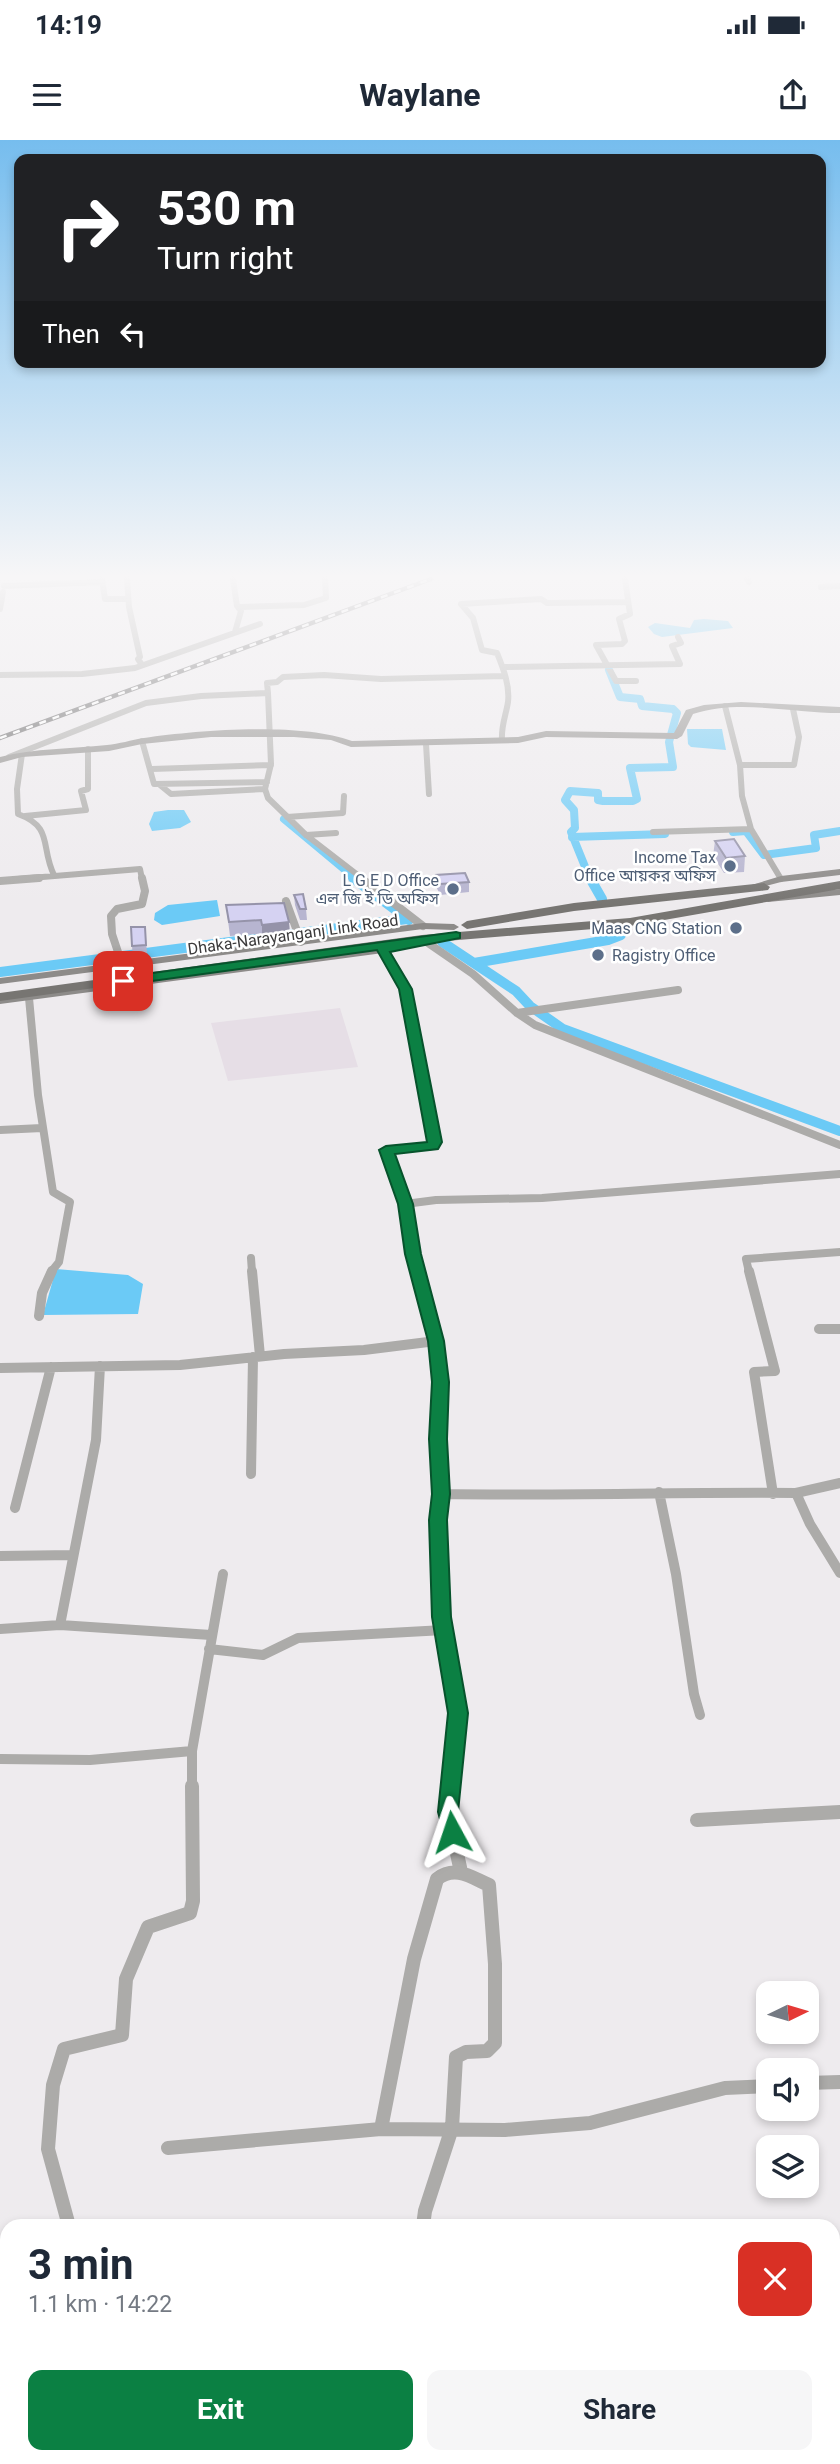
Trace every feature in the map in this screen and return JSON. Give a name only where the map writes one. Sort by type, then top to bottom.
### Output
[{"type":"main road","name":"Dhaka-Narayanganj Link Road","points":[[0,987],[455,931],[573,927],[654,918],[742,895],[840,874]]},
{"type":"main road","name":"Dhaka-Narayanganj Link Road","points":[[0,999],[455,931],[573,907],[840,886]]},
{"type":"main road","points":[[645,900],[633,907],[632,912],[654,918]]},
{"type":"main road","points":[[573,907],[583,917],[573,927]]},
{"type":"street","points":[[267,687],[271,733],[271,765],[266,786],[268,798],[306,835],[423,926]]},
{"type":"street","points":[[502,740],[502,718],[509,698],[507,687]]},
{"type":"street","points":[[5,758],[146,704],[201,696],[268,693]]},
{"type":"street","points":[[5,758],[211,734],[271,733],[332,737],[351,744],[426,744],[551,734],[664,737],[677,736],[691,710],[725,706],[840,710]]},
{"type":"street","points":[[725,706],[740,765],[742,796],[751,829],[781,880]]},
{"type":"street","points":[[740,765],[794,765],[800,731],[793,709]]},
{"type":"street","points":[[142,741],[152,769],[152,783],[160,785],[171,794],[266,786]]},
{"type":"street","points":[[426,744],[429,794]]},
{"type":"street","points":[[25,816],[86,810],[81,791],[88,789],[88,749]]},
{"type":"street","points":[[22,754],[16,809],[18,814],[41,828],[47,839],[48,867],[54,875]]},
{"type":"street","points":[[152,769],[271,765]]},
{"type":"street","points":[[287,817],[343,813],[344,796]]},
{"type":"street","points":[[653,832],[751,829]]},
{"type":"street","points":[[306,835],[336,833]]},
{"type":"street","points":[[0,881],[140,869],[145,891],[142,904],[117,909],[111,916],[112,934],[122,964]]},
{"type":"street","points":[[742,895],[781,880],[840,874]]},
{"type":"street","points":[[742,895],[797,898],[840,892]]},
{"type":"street","points":[[286,901],[299,937]]},
{"type":"street","points":[[0,981],[299,937],[423,926],[455,931]]},
{"type":"street","points":[[0,999],[29,998],[383,950],[428,943],[455,931]]},
{"type":"street","points":[[428,943],[474,974],[535,1025],[840,1145]]},
{"type":"street","points":[[383,950],[405,989],[435,1142],[433,1146],[386,1150],[405,1204],[413,1254],[436,1341],[440,1382],[438,1439],[441,1494],[438,1520],[443,1630],[458,1713],[448,1812],[461,1872]]},
{"type":"street","points":[[519,1013],[678,990]]},
{"type":"street","points":[[29,998],[42,1128],[53,1192],[70,1202],[59,1262],[49,1275],[42,1293],[39,1316]]},
{"type":"street","points":[[0,1130],[42,1128]]},
{"type":"street","points":[[405,1204],[436,1200],[542,1198],[840,1174]]},
{"type":"street","points":[[773,1494],[754,1372],[775,1371],[746,1259],[840,1252]]},
{"type":"street","points":[[251,1258],[257,1357],[251,1474]]},
{"type":"street","points":[[819,1329],[840,1329]]},
{"type":"street","points":[[0,1368],[180,1365],[364,1350],[436,1341]]},
{"type":"street","points":[[60,1625],[96,1440],[100,1366]]},
{"type":"street","points":[[15,1508],[51,1367]]},
{"type":"street","points":[[441,1494],[773,1494],[796,1493],[840,1483]]},
{"type":"street","points":[[659,1492],[676,1574],[694,1694],[700,1715]]},
{"type":"street","points":[[796,1493],[810,1524],[840,1573]]},
{"type":"street","points":[[0,1556],[73,1555]]},
{"type":"street","points":[[67,2219],[48,2149],[53,2085],[64,2049],[122,2035],[126,1979],[148,1927],[191,1913],[192,1751],[223,1574]]},
{"type":"street","points":[[0,1629],[60,1625],[211,1635]]},
{"type":"street","points":[[209,1649],[264,1655],[274,1652],[284,1641],[298,1638],[443,1630]]},
{"type":"street","points":[[0,1759],[90,1760],[192,1751]]},
{"type":"street","points":[[697,1820],[840,1812]]},
{"type":"street","points":[[381,2129],[415,1959],[437,1879],[446,1872],[461,1872],[489,1885],[497,1980],[495,2043],[492,2049],[486,2052],[465,2051],[456,2057],[452,2128],[424,2219]]},
{"type":"street","points":[[819,2083],[840,2082]]},
{"type":"street","points":[[168,2148],[381,2129],[505,2130],[590,2123],[726,2088],[756,2087]]},
{"type":"shaded area","points":[[340,1008],[358,1067],[228,1081],[211,1023]]},
{"type":"water","points":[[687,729],[722,729],[726,750],[691,747],[688,744]]},
{"type":"water","points":[[184,810],[191,822],[180,828],[152,831],[149,824],[154,812]]},
{"type":"water","points":[[217,900],[220,916],[162,925],[154,920],[155,913],[168,905]]},
{"type":"water","points":[[56,1269],[128,1275],[143,1284],[138,1314],[43,1315]]},
{"type":"building","points":[[734,839],[745,856],[726,858],[715,841]]},
{"type":"building","points":[[465,873],[469,882],[440,884],[436,875]]},
{"type":"building","points":[[303,894],[306,909],[300,909],[294,895]]},
{"type":"building","points":[[284,903],[289,922],[262,925],[261,920],[229,922],[226,905]]},
{"type":"building","points":[[131,927],[145,927],[146,945],[132,946]]},
{"type":"waterway","points":[[573,837],[571,832],[575,828],[574,810],[565,800],[570,791],[598,793],[598,800],[603,801],[633,801],[637,799],[630,768],[673,767],[669,742],[677,713],[673,709],[642,706],[640,699],[620,697],[616,687]]},
{"type":"waterway","points":[[284,819],[356,879]]},
{"type":"waterway","points":[[733,832],[746,831],[764,855],[816,848],[814,835],[840,831]]},
{"type":"waterway","points":[[573,837],[665,834]]},
{"type":"waterway","points":[[573,837],[590,879]]},
{"type":"waterway","points":[[353,878],[409,920]]},
{"type":"waterway","points":[[590,878],[602,899]]},
{"type":"waterway","points":[[0,972],[407,919]]},
{"type":"waterway","points":[[474,963],[608,940],[621,935],[622,926]]},
{"type":"waterway","points":[[442,942],[516,991],[530,1006],[563,1029],[840,1131]]},
{"type":"railway","points":[[0,738],[137,687]]},
{"type":"place","name":"Income Tax Office আয়কর অফিস","points":[[730,866]]},
{"type":"place","name":"L G E D Office এল জি ই ডি অফিস","points":[[453,889]]},
{"type":"place","name":"Maas CNG Station","points":[[736,928]]},
{"type":"place","name":"Ragistry Office","points":[[598,955]]},
{"type":"route","points":[[123,981],[456,935],[428,943],[383,950],[405,989],[435,1142],[433,1146],[386,1150],[405,1204],[413,1254],[436,1341],[440,1382],[438,1439],[441,1494],[438,1520],[442,1617],[458,1713],[448,1812],[452,1832]]}]
